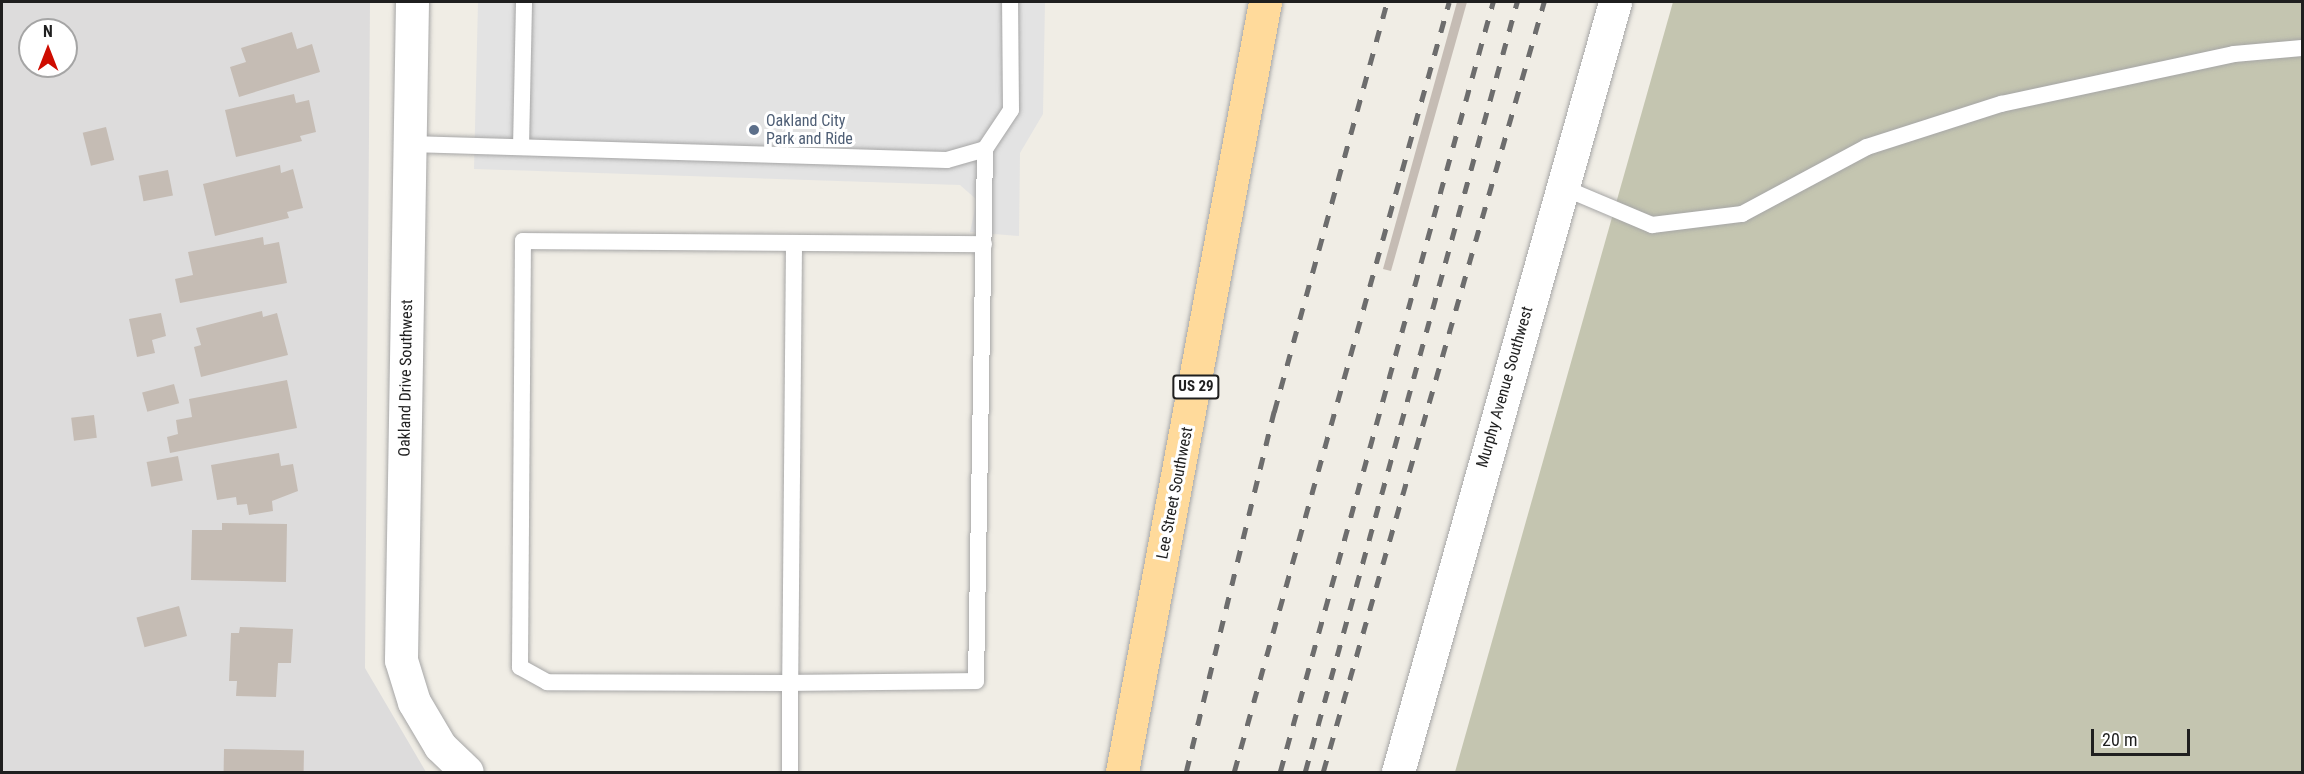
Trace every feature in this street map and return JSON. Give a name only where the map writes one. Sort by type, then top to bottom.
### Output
[{"type":"main road","name":"Lee Street Southwest","points":[[1122,772],[1265,2]]},
{"type":"street","name":"Oakland Drive Southwest","points":[[412,2],[402,660],[414,702],[440,746],[467,772]]},
{"type":"street","name":"Murphy Avenue Southwest","points":[[1398,772],[1615,2]]},
{"type":"lane","points":[[522,147],[524,2]]},
{"type":"lane","points":[[984,244],[794,245],[523,241],[520,667],[547,682],[976,681],[984,244],[985,149],[1011,110],[1010,2]]},
{"type":"lane","points":[[1562,187],[1652,225],[1742,214],[1867,147],[2001,104],[2234,54],[2302,48]]},
{"type":"lane","points":[[410,144],[947,160],[985,149]]},
{"type":"lane","points":[[790,772],[794,245]]},
{"type":"shaded area","points":[[2,2],[370,2],[365,668],[426,772],[2,772]]},
{"type":"shaded area","name":"Oakland City Park and Ride","points":[[478,2],[1045,2],[1043,114],[1020,153],[1019,236],[970,232],[977,200],[960,185],[474,169]]},
{"type":"shaded area","points":[[1673,2],[2302,2],[2302,772],[1455,772]]},
{"type":"building","points":[[1457,2],[1467,2],[1391,271],[1383,269]]},
{"type":"building","points":[[292,32],[297,49],[312,44],[320,72],[239,97],[230,67],[246,62],[241,48]]},
{"type":"building","points":[[294,94],[296,103],[309,100],[316,132],[300,136],[302,141],[236,157],[225,110]]},
{"type":"building","points":[[106,127],[114,160],[91,166],[83,133]]},
{"type":"building","points":[[280,165],[281,173],[293,169],[303,208],[287,212],[289,218],[215,236],[203,184]]},
{"type":"building","points":[[168,170],[173,196],[144,201],[139,176]]},
{"type":"building","points":[[263,237],[264,245],[279,242],[287,283],[180,303],[175,279],[193,275],[188,252]]},
{"type":"building","points":[[262,311],[263,317],[277,313],[288,355],[201,377],[194,347],[201,345],[196,328]]},
{"type":"building","points":[[161,313],[166,336],[152,340],[155,353],[137,357],[129,319]]},
{"type":"building","points":[[287,380],[297,428],[170,453],[167,437],[178,434],[176,420],[192,417],[189,399]]},
{"type":"building","points":[[174,384],[179,403],[147,412],[142,393]]},
{"type":"building","points":[[94,415],[97,438],[74,441],[71,418]]},
{"type":"building","points":[[279,453],[281,466],[293,464],[298,491],[272,501],[273,511],[249,515],[247,504],[237,505],[236,497],[217,500],[211,465]]},
{"type":"building","points":[[178,456],[183,481],[151,487],[147,462]]},
{"type":"building","points":[[222,523],[287,524],[286,582],[191,580],[192,530],[222,530]]},
{"type":"building","points":[[179,606],[187,636],[145,647],[136,617]]},
{"type":"building","points":[[240,627],[293,629],[291,663],[278,663],[276,697],[236,696],[237,681],[229,681],[231,633],[239,633]]},
{"type":"building","points":[[224,749],[304,750],[304,772],[224,772]]},
{"type":"railway","points":[[1186,772],[1274,412],[1387,2]]},
{"type":"railway","points":[[1234,772],[1449,2]]},
{"type":"railway","points":[[1280,772],[1493,2]]},
{"type":"railway","points":[[1305,772],[1517,2]]},
{"type":"railway","points":[[1323,772],[1544,2]]},
{"type":"place","name":"Oakland City Park and Ride","points":[[754,130]]}]
